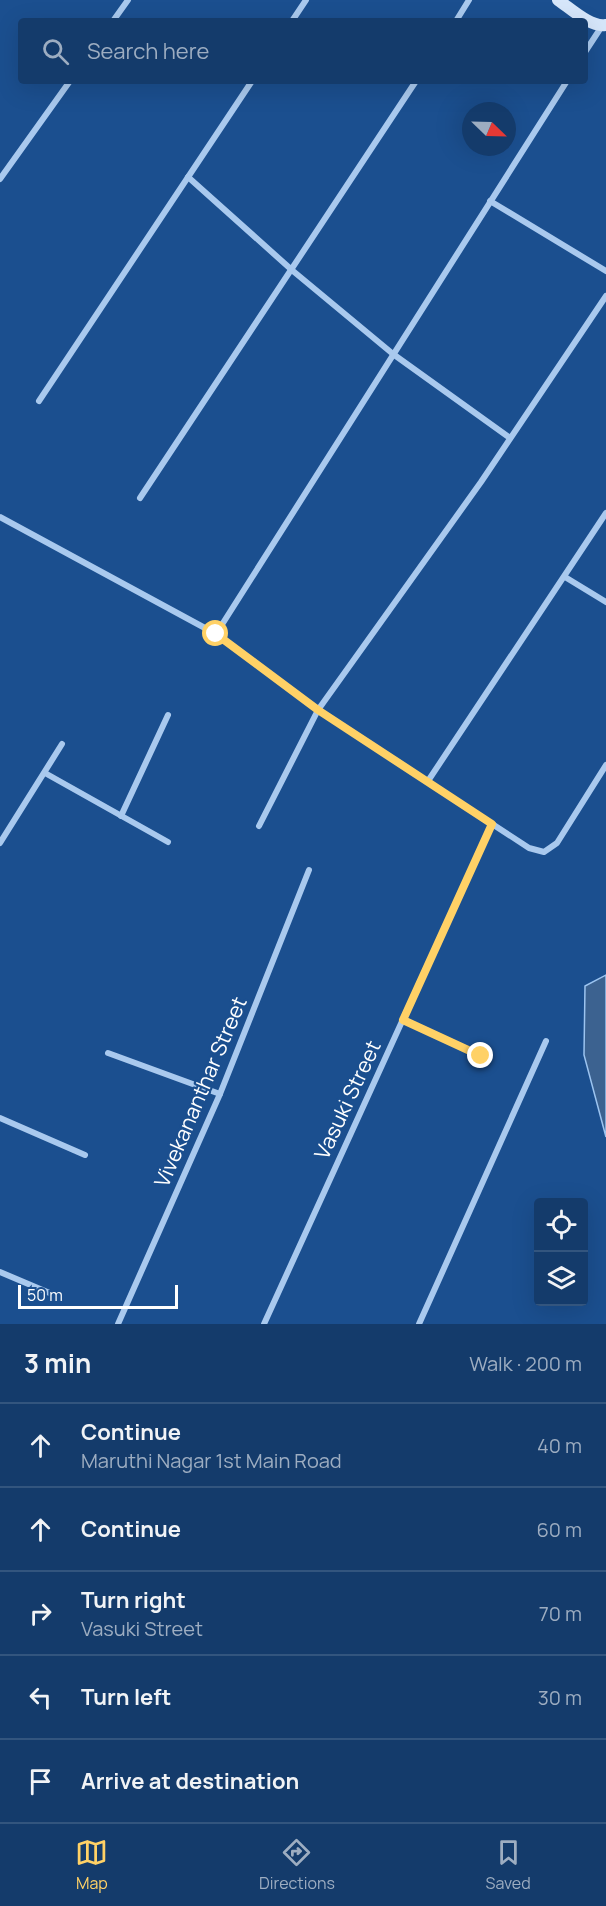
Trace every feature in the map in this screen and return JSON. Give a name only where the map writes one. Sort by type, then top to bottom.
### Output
[{"type":"street","points":[[115,18],[128,0]]},
{"type":"street","points":[[294,18],[306,0]]},
{"type":"street","points":[[458,18],[469,0]]},
{"type":"street","points":[[558,0],[604,26],[588,48]]},
{"type":"street","points":[[0,179],[68,84]]},
{"type":"street","points":[[39,401],[250,84]]},
{"type":"street","points":[[140,498],[293,271],[414,84]]},
{"type":"street","points":[[216,634],[565,84]]},
{"type":"street","points":[[0,162],[8,168]]},
{"type":"street","points":[[188,177],[293,271],[393,354],[510,438]]},
{"type":"street","points":[[490,201],[606,271]]},
{"type":"street","points":[[259,826],[318,710],[510,438],[606,296]]},
{"type":"street","points":[[428,781],[606,513]]},
{"type":"street","points":[[0,517],[216,634],[318,710],[529,848],[539,851],[550,850],[557,843],[606,765]]},
{"type":"street","points":[[565,577],[606,602]]},
{"type":"street","points":[[121,816],[168,715]]},
{"type":"street","points":[[0,843],[62,744]]},
{"type":"street","points":[[45,773],[168,842]]},
{"type":"street","name":"Vasuki Street","points":[[264,1324],[492,824]]},
{"type":"street","name":"Vivekananthar Street","points":[[118,1324],[220,1094],[309,870]]},
{"type":"street","points":[[403,1020],[481,1056]]},
{"type":"street","points":[[418,1324],[546,1041]]},
{"type":"street","points":[[108,1053],[220,1094]]},
{"type":"street","points":[[0,1118],[85,1155]]},
{"type":"street","points":[[0,1272],[59,1297]]},
{"type":"water","points":[[606,975],[606,1137],[584,1055],[585,986]]},
{"type":"route","points":[[216,634],[318,710],[492,824],[403,1020],[481,1056]]}]
